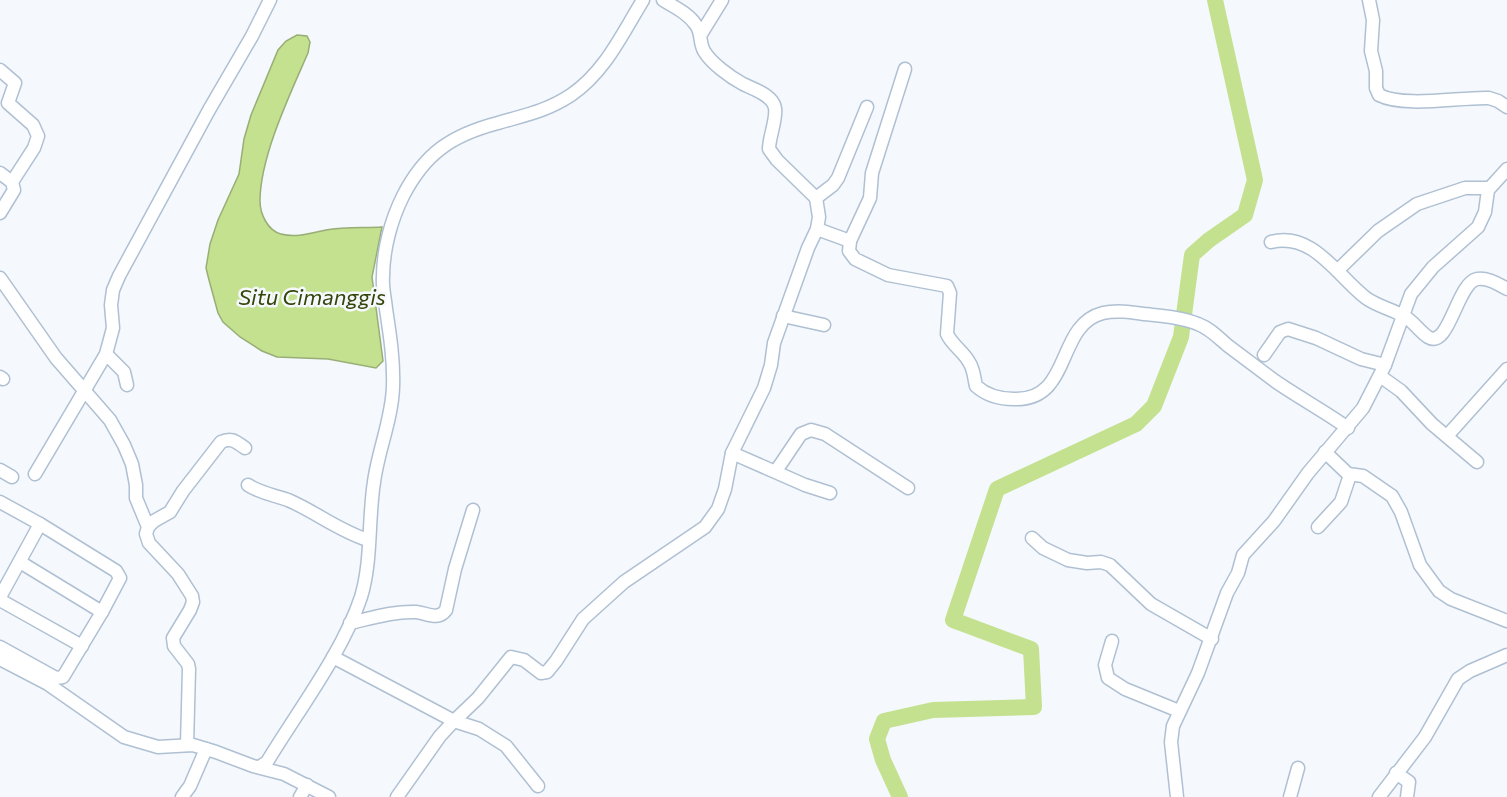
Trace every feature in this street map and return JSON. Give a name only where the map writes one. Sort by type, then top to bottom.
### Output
[{"type":"street","points":[[35,474],[106,354],[113,328],[111,305],[113,290],[119,276],[270,0]]},
{"type":"street","points":[[261,766],[267,762],[333,657],[351,623],[366,577],[374,481],[392,399],[392,357],[384,292],[384,264],[393,219],[403,196],[426,160],[441,146],[482,127],[539,112],[573,94],[606,60],[643,0]]},
{"type":"street","points":[[397,797],[440,736],[478,698],[511,657],[524,660],[541,674],[547,672],[583,619],[624,582],[705,527],[712,519],[722,499],[732,453],[764,388],[771,365],[774,343],[783,316],[817,229],[819,217],[816,198],[777,160],[769,149],[775,108],[770,99],[727,74],[705,52],[701,34],[690,17],[663,0]]},
{"type":"street","points":[[701,34],[722,0]]},
{"type":"street","points":[[1369,0],[1373,20],[1371,51],[1379,95],[1408,100],[1489,98],[1507,106]]},
{"type":"street","points":[[905,69],[872,173],[870,198],[850,242],[849,251],[855,259],[888,275],[947,286],[950,293],[946,327],[950,340],[968,360],[976,386],[982,391],[1005,399],[1019,399],[1032,396],[1048,386],[1056,379],[1072,340],[1092,317],[1113,311],[1165,316],[1187,320],[1204,327],[1275,381],[1348,428]]},
{"type":"street","points":[[0,70],[15,83],[8,103],[33,124],[38,136],[34,148],[13,184],[14,190],[0,213]]},
{"type":"street","points":[[816,198],[833,185],[838,178],[867,107]]},
{"type":"street","points":[[1177,797],[1171,736],[1179,711],[1198,673],[1244,555],[1274,521],[1302,481],[1363,408],[1382,371],[1411,294],[1419,282],[1480,222],[1485,212],[1489,188],[1507,168]]},
{"type":"street","points":[[0,173],[13,184]]},
{"type":"street","points":[[1338,270],[1378,231],[1417,204],[1465,188],[1489,188]]},
{"type":"street","points":[[817,229],[850,242]]},
{"type":"street","points":[[1271,243],[1279,240],[1296,243],[1321,256],[1372,302],[1404,316],[1427,336],[1438,339],[1472,281],[1483,279],[1507,289]]},
{"type":"street","points":[[0,278],[16,297],[56,358],[110,420],[132,464],[139,508],[148,526]]},
{"type":"street","points":[[783,316],[824,325]]},
{"type":"street","points":[[1264,355],[1280,332],[1288,329],[1321,340],[1382,371],[1428,419],[1477,462]]},
{"type":"street","points":[[106,354],[123,372],[127,385]]},
{"type":"street","points":[[1447,436],[1507,369]]},
{"type":"street","points":[[776,471],[801,434],[806,431],[818,431],[844,444],[908,488]]},
{"type":"street","points":[[187,745],[189,669],[188,664],[174,646],[173,638],[190,610],[193,602],[192,596],[178,574],[149,543],[146,534],[148,526],[170,512],[221,441],[228,438],[245,448]]},
{"type":"street","points":[[1325,452],[1350,474],[1363,477],[1386,491],[1395,500],[1420,565],[1442,594],[1507,621]]},
{"type":"street","points":[[732,453],[805,485],[830,493]]},
{"type":"street","points":[[0,470],[12,477]]},
{"type":"street","points":[[1318,527],[1341,502],[1350,474]]},
{"type":"street","points":[[248,485],[286,499],[340,529],[368,540]]},
{"type":"street","points":[[0,502],[119,575],[120,581],[65,675],[59,678],[0,646]]},
{"type":"street","points":[[351,623],[402,613],[417,612],[438,616],[443,614],[446,610],[449,588],[472,510]]},
{"type":"street","points":[[0,511],[42,528]]},
{"type":"street","points":[[42,528],[0,598],[82,646]]},
{"type":"street","points":[[1032,537],[1043,548],[1068,560],[1087,563],[1101,562],[1110,565],[1151,604],[1212,639]]},
{"type":"street","points":[[20,562],[102,612]]},
{"type":"street","points":[[1112,640],[1105,665],[1108,678],[1125,688],[1179,711]]},
{"type":"street","points":[[1379,797],[1425,737],[1458,679],[1464,674],[1507,655]]},
{"type":"street","points":[[333,657],[454,721],[479,729],[506,746],[538,786]]},
{"type":"street","points":[[0,659],[48,684],[124,737],[158,747],[187,745],[206,749],[253,766],[261,766],[329,797]]},
{"type":"street","points":[[182,797],[206,749]]},
{"type":"street","points":[[1290,797],[1298,768]]},
{"type":"street","points":[[1396,773],[1409,782],[1407,797]]},
{"type":"street","points":[[300,797],[307,785]]},
{"type":"water","name":"Situ Cimanggis","points":[[297,35],[307,36],[310,42],[308,53],[270,146],[261,184],[261,211],[272,229],[287,235],[304,235],[340,228],[382,227],[372,277],[383,361],[376,368],[328,359],[277,357],[262,351],[240,337],[223,322],[218,313],[206,268],[210,244],[218,220],[239,174],[244,139],[251,115],[278,50],[286,41]]},
{"type":"waterway","points":[[900,797],[883,760],[877,739],[884,721],[933,710],[1034,707],[1031,649],[953,620],[997,489],[1136,424],[1154,406],[1181,337],[1192,255],[1245,215],[1255,180],[1215,0]]}]
